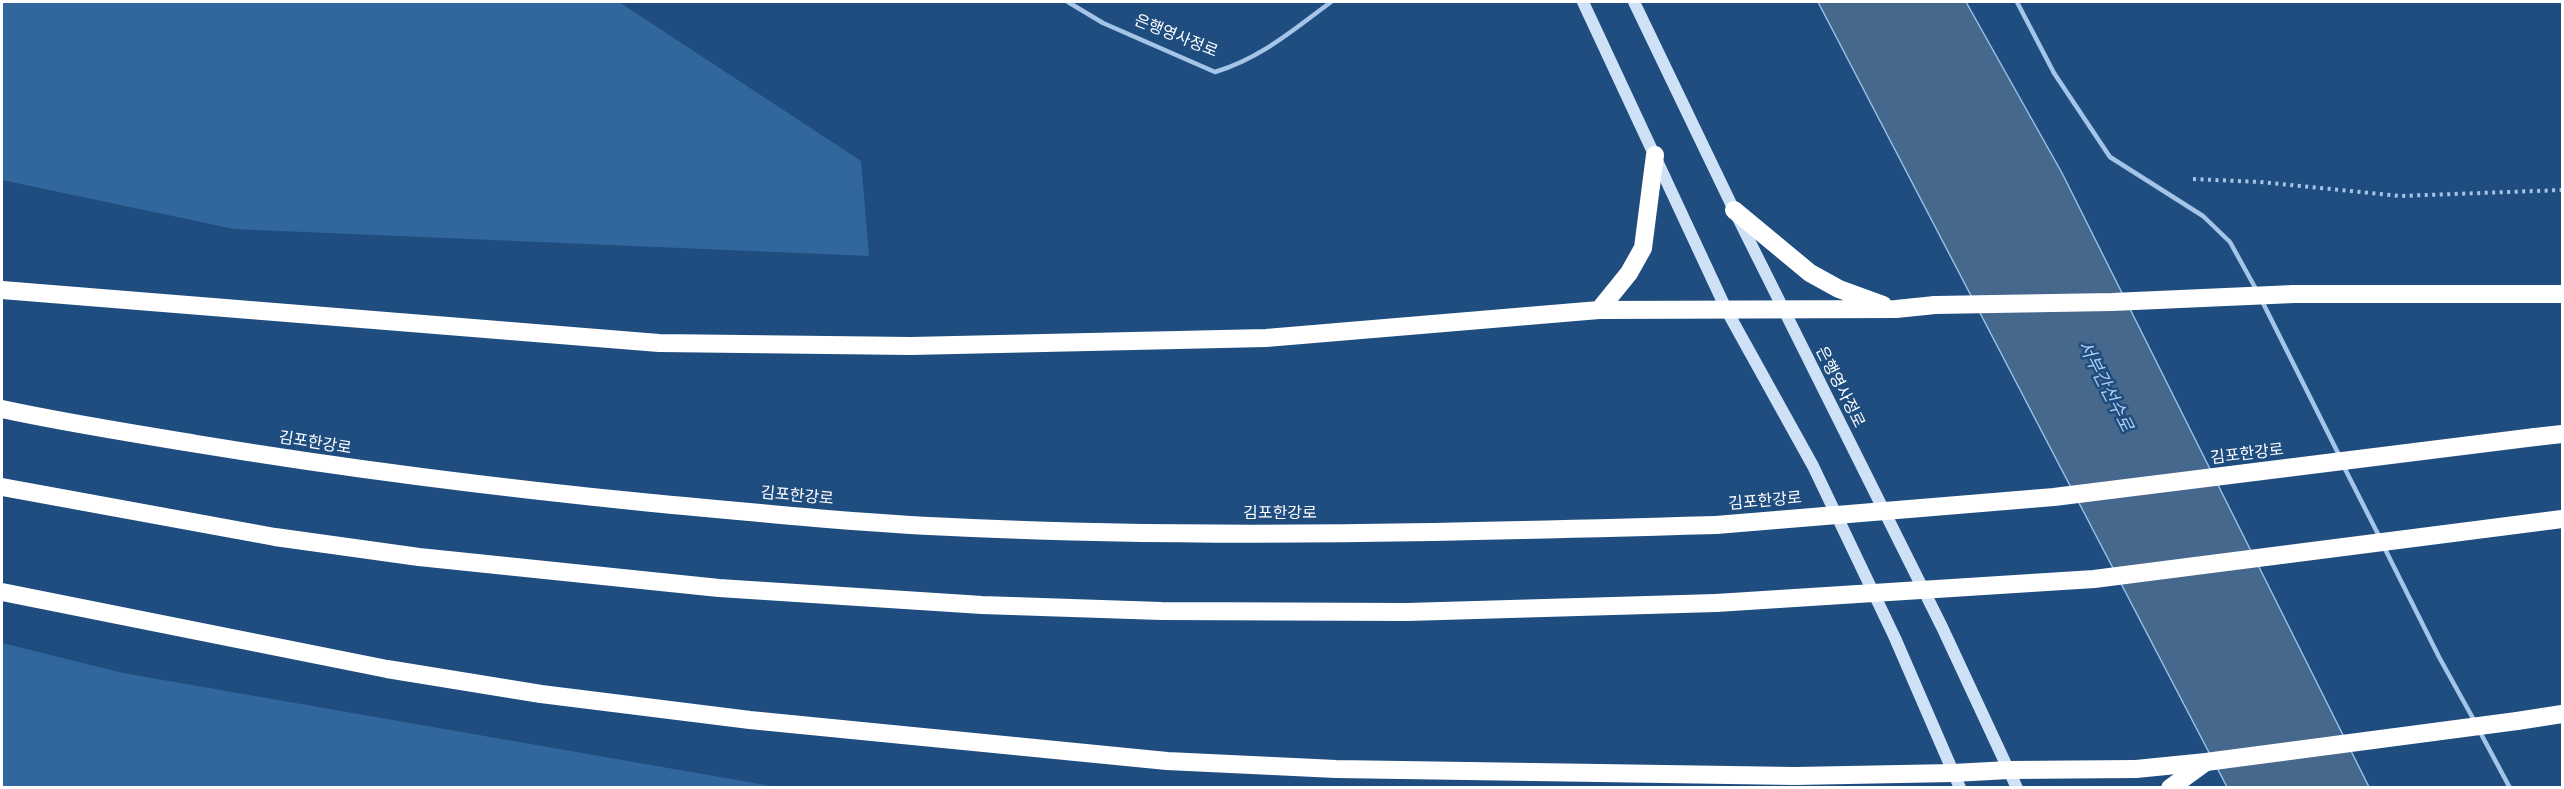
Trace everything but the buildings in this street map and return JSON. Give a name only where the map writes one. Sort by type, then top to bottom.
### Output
[{"type":"highway","points":[[1599,310],[1629,273],[1643,248],[1655,155]]},
{"type":"highway","points":[[1734,210],[1810,273],[1839,289],[1896,309]]},
{"type":"highway","points":[[2,290],[670,344],[911,346],[1255,338],[1599,310],[1896,309],[1935,305],[2112,302],[2294,294],[2562,294]]},
{"type":"highway","name":"김포한강로","points":[[2,409],[59,422],[325,465],[526,490],[790,516],[959,528],[1175,532],[1457,532],[1716,525],[2054,497],[2562,434]]},
{"type":"highway","points":[[2,488],[275,537],[386,553],[719,588],[982,604],[1161,611],[1407,612],[1716,603],[2094,579],[2562,519]]},
{"type":"highway","points":[[2,592],[387,669],[541,694],[750,720],[1167,762],[1336,769],[1957,780],[2009,770],[2136,769],[2205,762],[2562,714]]},
{"type":"highway","points":[[2170,788],[2205,762]]},
{"type":"highway","points":[[1795,776],[1828,788]]},
{"type":"street","points":[[1583,2],[1727,311],[1813,466],[1895,638],[1957,780]]},
{"type":"street","name":"은행영사정로","points":[[1634,2],[1783,310],[1942,627],[2017,788]]},
{"type":"street","points":[[2009,770],[2022,788]]},
{"type":"lane","name":"은행영사정로","points":[[1068,2],[1103,23],[1215,72],[1264,52],[1331,2]]},
{"type":"lane","points":[[2017,2],[2054,73],[2110,157],[2138,177],[2204,216],[2230,242],[2282,339],[2439,657],[2510,788]]},
{"type":"path","points":[[2138,177],[2260,182],[2400,195],[2562,190]]},
{"type":"shaded area","points":[[2,2],[619,2],[861,161],[869,256],[234,229],[2,180]]},
{"type":"shaded area","points":[[2,643],[123,673],[777,787],[2,787]]},
{"type":"water","name":"서부간선수로","points":[[1818,2],[1966,2],[2062,173],[2369,787],[2227,787]]}]
